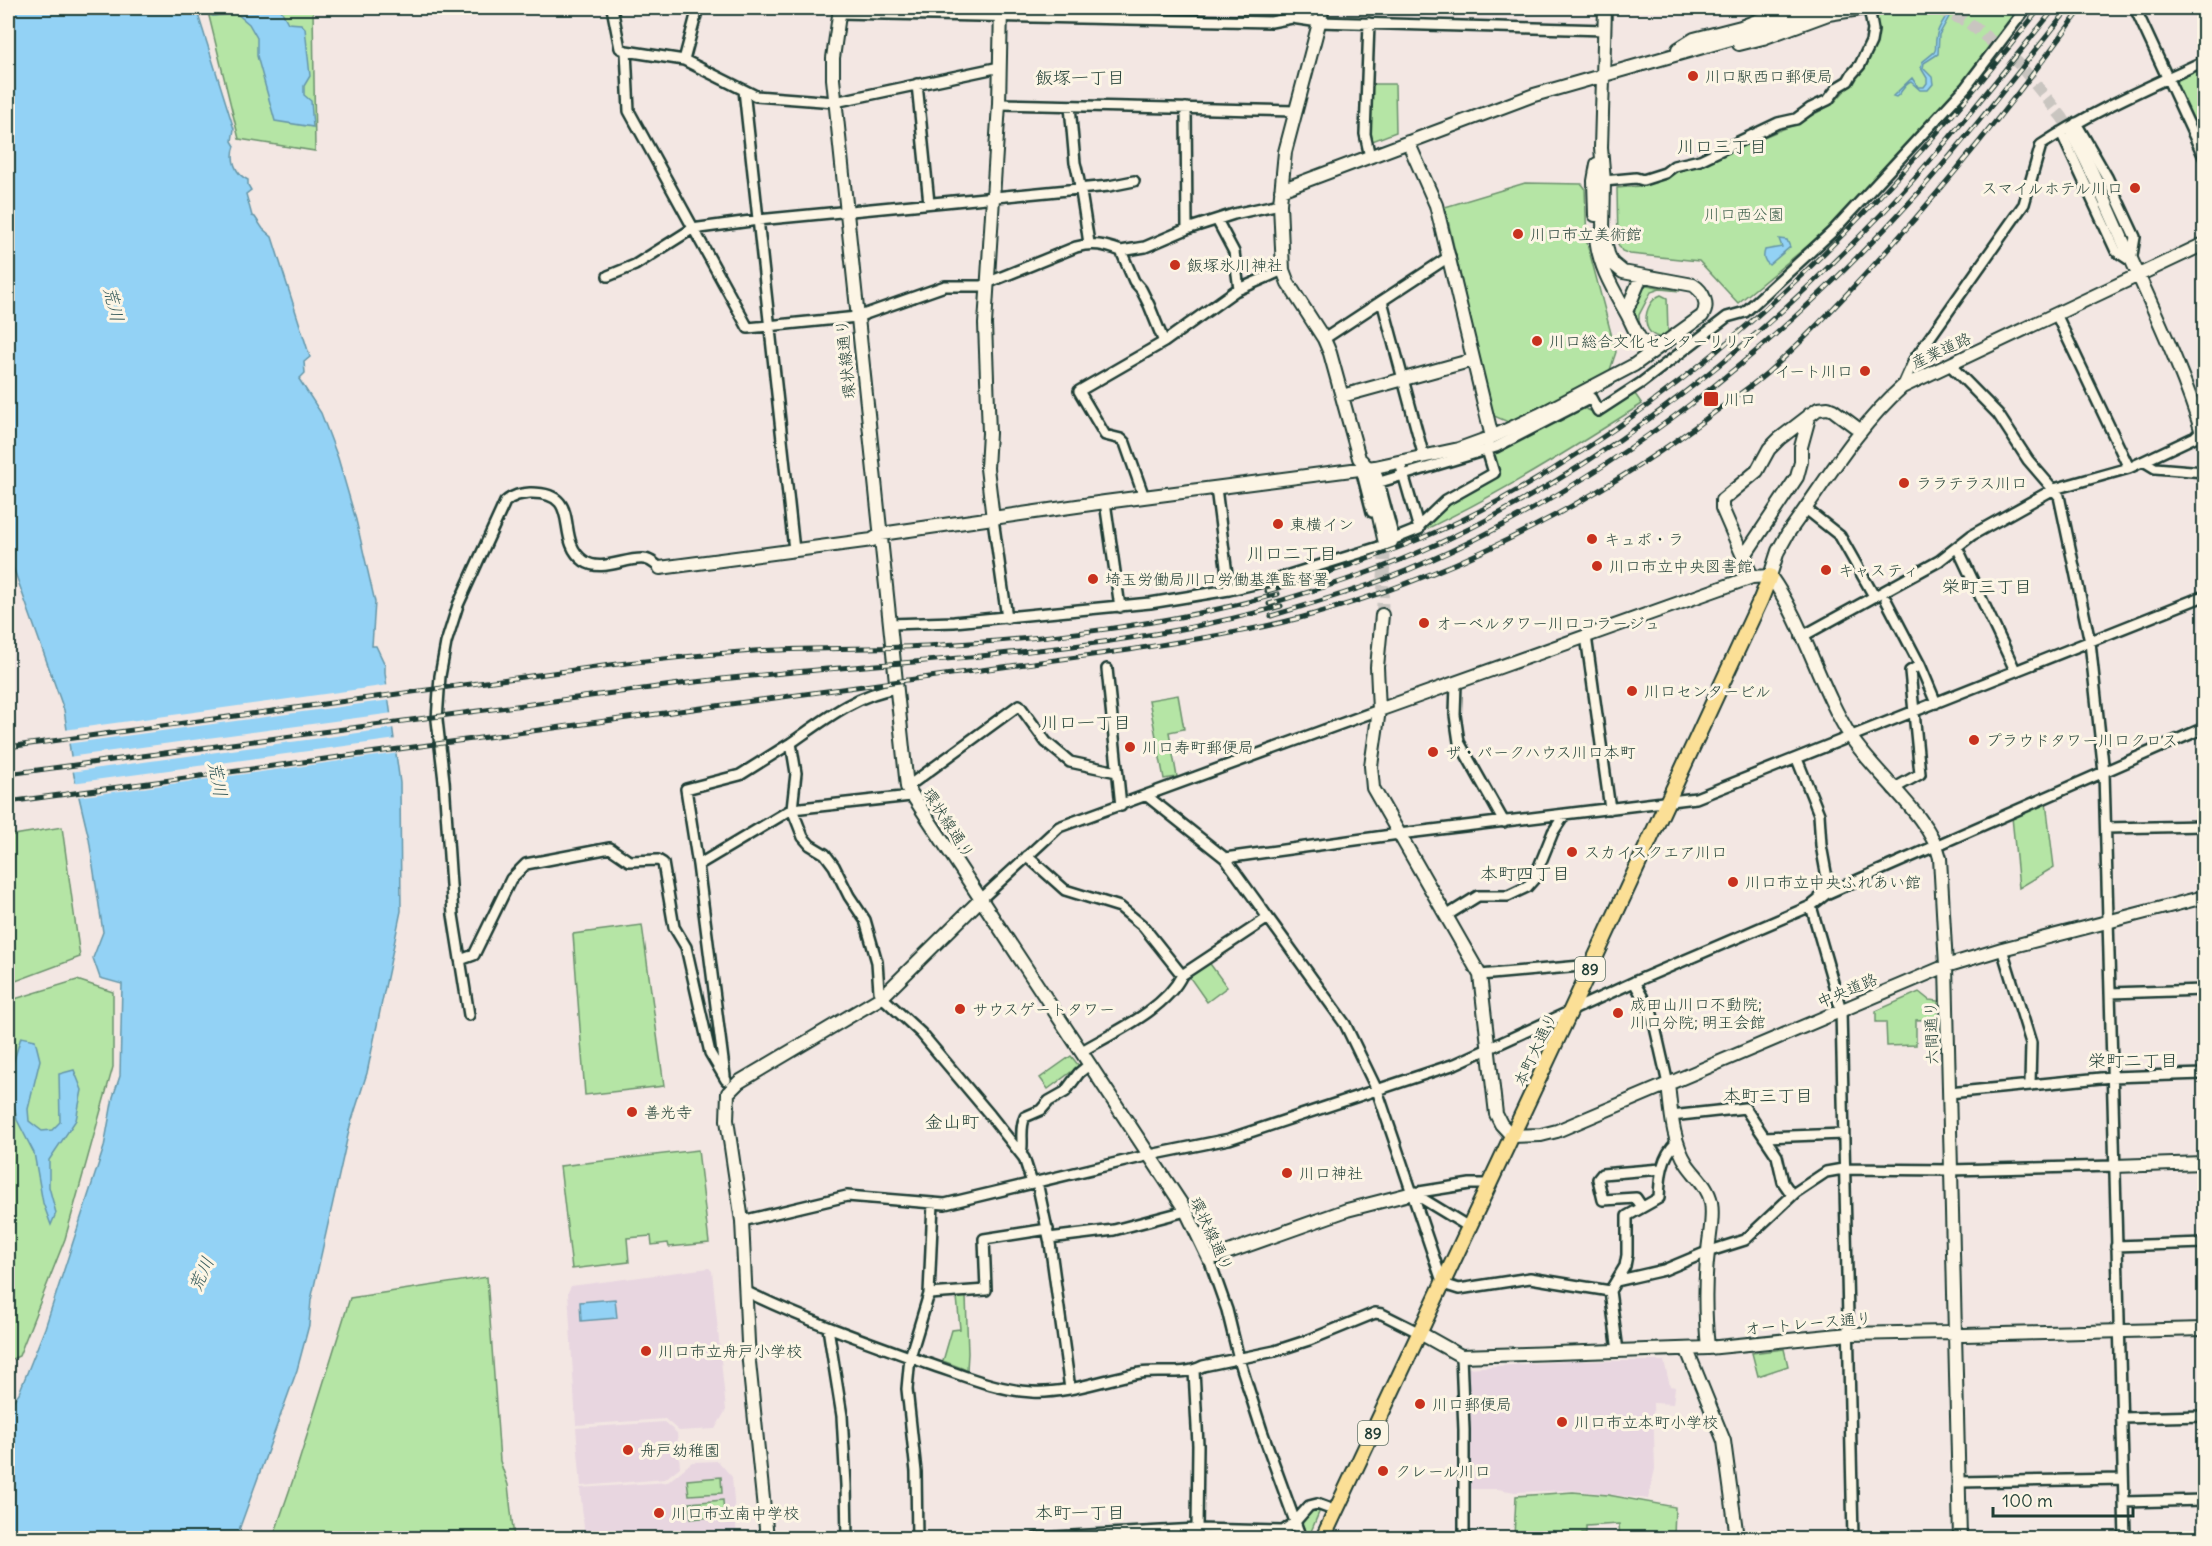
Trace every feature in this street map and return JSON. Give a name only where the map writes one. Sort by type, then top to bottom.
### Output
[{"type":"main road","name":"本町大通り","points":[[1325,1537],[1488,1184],[1572,1011],[1770,576]]},
{"type":"street","points":[[612,8],[620,48],[626,51],[684,60],[756,96],[835,102],[1000,67]]},
{"type":"street","points":[[684,60],[698,8]]},
{"type":"street","points":[[1323,8],[1285,152],[1280,204],[1283,270],[1288,283],[1324,339],[1330,353],[1359,458],[1380,482],[1386,543]]},
{"type":"street","points":[[1605,8],[1600,148],[1594,181],[1597,243],[1607,277],[1643,343],[1653,347],[1661,345]]},
{"type":"street","points":[[1665,57],[1694,39],[1741,27],[1789,8]]},
{"type":"street","points":[[1281,190],[1534,95],[1745,35],[1814,8]]},
{"type":"street","points":[[1604,181],[1636,178],[1643,180],[1665,173],[1674,166],[1700,160],[1778,123],[1796,119],[1811,108],[1828,100],[1838,87],[1848,81],[1860,65],[1873,30],[1868,8],[1828,14],[1762,38],[1685,57],[1665,57]]},
{"type":"street","points":[[1380,482],[1487,450],[1591,398],[1598,411],[1641,383],[1727,317],[1745,312],[1832,232],[1968,85],[2025,8]]},
{"type":"street","points":[[2135,8],[2205,157]]},
{"type":"street","points":[[840,10],[1001,12],[1271,22],[1292,18],[1319,22],[1369,24],[1605,30]]},
{"type":"street","name":"環状線通り","points":[[840,10],[833,58],[835,102],[909,792],[1186,1211],[1209,1259],[1227,1310],[1239,1359],[1262,1431],[1301,1539]]},
{"type":"street","points":[[1001,12],[999,104],[985,324],[987,468],[1007,618]]},
{"type":"street","points":[[1369,24],[1365,134],[1370,157]]},
{"type":"street","points":[[626,51],[629,111],[748,328],[857,317],[945,286],[987,284],[1089,243],[1104,244],[1121,251],[1145,247],[1187,229],[1234,214],[1280,204]]},
{"type":"street","points":[[1902,387],[1914,360],[2024,204],[2041,145],[2124,98],[2205,61]]},
{"type":"street","points":[[917,84],[928,203]]},
{"type":"street","points":[[744,90],[794,550]]},
{"type":"street","points":[[999,104],[1295,111]]},
{"type":"street","points":[[1070,106],[1075,163],[1089,243]]},
{"type":"street","points":[[1186,108],[1187,229]]},
{"type":"street","points":[[1801,637],[1939,561],[1972,535],[2054,489],[2145,462],[2204,432],[2132,261],[2070,129]]},
{"type":"street","points":[[890,624],[954,622],[1120,607],[1229,590],[1297,573],[1386,543],[1419,529],[1419,526],[1446,500],[1494,473],[1487,450],[1492,437],[1450,256],[1436,205],[1408,142]]},
{"type":"street","points":[[469,1015],[453,915],[444,781],[437,720],[440,676],[446,643],[455,614],[505,502],[510,498],[522,494],[552,495],[563,506],[572,544],[584,561],[589,564],[644,559],[660,568],[872,540],[881,534],[1105,502],[1368,468],[1459,449],[1492,437],[1539,415],[1634,365],[1706,311],[1704,296],[1700,289],[1693,285],[1623,272],[1616,267],[1608,254],[1603,231],[1604,181],[1600,148]]},
{"type":"street","points":[[608,276],[635,265],[692,229],[758,220],[1079,187],[1109,186],[1134,181]]},
{"type":"street","points":[[1217,220],[1234,252],[1239,289]]},
{"type":"street","name":"産業道路","points":[[1770,576],[1781,544],[1861,431],[1885,402],[1902,387],[2205,244]]},
{"type":"street","points":[[1121,251],[1134,281],[1149,305],[1164,342]]},
{"type":"street","points":[[1324,339],[1450,256]]},
{"type":"street","points":[[1144,497],[1125,443],[1121,439],[1105,435],[1079,391],[1164,342],[1239,289],[1283,270]]},
{"type":"street","points":[[1626,312],[1641,276]]},
{"type":"street","points":[[1382,301],[1424,457]]},
{"type":"street","points":[[2056,314],[2129,468]]},
{"type":"street","points":[[1607,379],[1628,363],[1643,343]]},
{"type":"street","points":[[1342,396],[1473,360]]},
{"type":"street","points":[[1949,364],[1998,414],[2028,460],[2059,496],[2090,642],[2104,773],[2125,1539]]},
{"type":"street","points":[[1752,578],[1722,508],[1722,500],[1757,471],[1772,445],[1818,409],[1828,408],[1861,431]]},
{"type":"street","points":[[1743,558],[1797,477],[1801,462],[1801,447],[1810,414]]},
{"type":"street","points":[[2145,462],[2155,468],[2205,472]]},
{"type":"street","points":[[1400,463],[1402,476],[1419,526]]},
{"type":"street","points":[[1368,468],[1386,543]]},
{"type":"street","points":[[1216,488],[1229,590]]},
{"type":"street","points":[[1105,502],[1120,607]]},
{"type":"street","points":[[1806,509],[1840,536],[1874,596]]},
{"type":"street","points":[[1957,546],[2015,670]]},
{"type":"street","points":[[727,1087],[882,997],[980,900],[1059,827],[1586,636],[1752,578],[1770,576]]},
{"type":"street","name":"六間通り","points":[[1770,576],[1850,736],[1924,826],[1937,846],[1941,874],[1946,966],[1960,1539]]},
{"type":"street","points":[[1225,858],[1399,834],[1696,798],[2205,596]]},
{"type":"street","points":[[1886,600],[1920,665],[1936,703]]},
{"type":"street","points":[[1382,615],[1377,667],[1379,710],[1371,766],[1373,788],[1479,975],[1496,1114],[1512,1136]]},
{"type":"street","points":[[1586,636],[1610,809]]},
{"type":"street","points":[[1893,789],[1920,774],[1910,671],[1920,665]]},
{"type":"street","points":[[1107,669],[1121,806]]},
{"type":"street","points":[[1456,682],[1455,715],[1459,742],[1504,822]]},
{"type":"street","points":[[767,1539],[749,1362],[742,1221],[727,1120],[727,1087],[686,789],[740,775],[837,711],[872,693],[897,688]]},
{"type":"street","points":[[698,865],[792,809],[909,792],[1019,705],[1046,742],[1070,762],[1117,772]]},
{"type":"street","points":[[742,1221],[847,1196],[945,1204],[1150,1155],[1229,1139],[1455,1064],[1634,982],[1811,906],[1826,894],[2205,728]]},
{"type":"street","points":[[791,743],[796,773],[792,809],[803,837],[810,845],[825,854],[834,866],[849,896],[865,920],[877,962],[879,991],[882,997],[921,1033],[1021,1154],[1035,1182],[1049,1234],[1070,1389]]},
{"type":"street","points":[[1797,759],[1819,814],[1821,845],[1827,878],[1820,899]]},
{"type":"street","points":[[1147,796],[1225,858],[1345,1024],[1377,1090],[1443,1284],[1459,1289],[1530,1278],[1610,1290]]},
{"type":"street","points":[[1446,916],[1478,896],[1508,896],[1527,886],[1534,879],[1553,832],[1565,814]]},
{"type":"street","points":[[2106,828],[2205,826]]},
{"type":"street","points":[[460,960],[474,955],[512,879],[526,864],[610,848],[628,861],[658,860],[663,863],[674,927],[686,947],[710,1053],[727,1087]]},
{"type":"street","points":[[1028,856],[1065,890],[1120,907],[1143,926],[1182,975]]},
{"type":"street","name":"中央道路","points":[[1512,1136],[1541,1135],[1557,1131],[1946,966],[2002,949],[2205,897]]},
{"type":"street","points":[[1811,906],[1841,1010],[1853,1539]]},
{"type":"street","points":[[1082,1051],[1156,1006],[1178,984],[1182,975],[1268,918]]},
{"type":"street","points":[[2002,949],[2031,1043],[2030,1084]]},
{"type":"street","points":[[1479,975],[1592,965]]},
{"type":"street","points":[[1634,982],[1652,1014],[1668,1084],[1671,1116],[1677,1142],[1687,1164],[1698,1176],[1711,1201],[1712,1219],[1707,1252],[1705,1306],[1708,1348]]},
{"type":"street","points":[[2110,993],[2205,990]]},
{"type":"street","points":[[1021,1154],[1023,1145],[1021,1125],[1025,1117],[1041,1110],[1049,1101],[1065,1092],[1079,1073],[1090,1064]]},
{"type":"street","points":[[1949,1093],[2111,1077],[2205,1074]]},
{"type":"street","points":[[1671,1116],[1745,1108],[1777,1156],[1783,1182],[1792,1195]]},
{"type":"street","points":[[1764,1137],[1843,1134]]},
{"type":"street","points":[[1618,1351],[1610,1290],[1625,1266],[1627,1216],[1659,1198],[1661,1169],[1670,1148],[1677,1142]]},
{"type":"street","points":[[1616,1281],[1664,1270],[1707,1252],[1745,1240],[1792,1195],[1826,1172],[1843,1168],[1951,1170],[2205,1163]]},
{"type":"street","points":[[1642,1207],[1636,1198],[1603,1200],[1599,1176],[1661,1169]]},
{"type":"street","points":[[1209,1259],[1347,1210],[1413,1193],[1470,1184],[1488,1184]]},
{"type":"street","points":[[1413,1193],[1469,1227]]},
{"type":"street","points":[[917,1539],[916,1472],[906,1389],[910,1357],[929,1294],[933,1203]]},
{"type":"street","points":[[929,1294],[986,1290],[984,1239],[1125,1228],[1186,1211]]},
{"type":"street","points":[[2116,1246],[2205,1243]]},
{"type":"street","points":[[747,1292],[792,1314],[910,1357],[977,1380],[1010,1389],[1033,1392],[1070,1389],[1143,1373],[1194,1371],[1203,1366],[1275,1351],[1375,1313],[1382,1314],[1461,1356],[1464,1539]]},
{"type":"street","points":[[828,1328],[842,1416],[847,1539]]},
{"type":"street","name":"オートレース通り","points":[[1461,1356],[1687,1350],[1849,1334],[1964,1335],[2205,1329]]},
{"type":"street","points":[[1687,1350],[1724,1441],[1737,1539]]},
{"type":"street","points":[[1194,1371],[1198,1445],[1197,1529]]},
{"type":"street","points":[[2122,1418],[2205,1416]]},
{"type":"street","points":[[1959,1482],[2123,1479]]},
{"type":"street","points":[[2124,1502],[2205,1500]]},
{"type":"street","points":[[1036,1539],[1197,1529],[1283,1531],[1295,1522],[1309,1506],[1317,1504],[1336,1511]]},
{"type":"shaded area","name":"川口市立舟戸小学校","points":[[709,1268],[712,1271],[726,1410],[715,1429],[679,1431],[665,1419],[576,1425],[568,1292],[571,1286]]},
{"type":"shaded area","name":"川口市立本町小学校","points":[[1567,1361],[1664,1361],[1670,1386],[1675,1387],[1673,1404],[1653,1403],[1655,1469],[1648,1499],[1573,1490],[1515,1492],[1498,1489],[1471,1489],[1468,1368]]},
{"type":"shaded area","name":"舟戸幼稚園","points":[[664,1422],[677,1433],[680,1467],[665,1479],[581,1486],[576,1428]]},
{"type":"shaded area","name":"川口市立南中学校","points":[[718,1461],[732,1477],[737,1538],[585,1538],[580,1488],[668,1482],[692,1462]]},
{"type":"green space","points":[[207,8],[313,8],[315,151],[239,139]]},
{"type":"green space","name":"川口西公園","points":[[1897,8],[2022,8],[1967,82],[1844,216],[1738,303],[1699,261],[1630,254],[1622,251],[1618,244],[1617,188],[1640,186],[1715,157],[1798,123],[1833,104],[1863,70],[1878,15]]},
{"type":"green space","points":[[2201,69],[2204,77],[2204,116],[2194,121],[2176,83],[2177,80]]},
{"type":"green space","points":[[1369,84],[1395,84],[1396,132],[1370,142]]},
{"type":"green space","points":[[1525,183],[1582,184],[1585,188],[1587,243],[1616,352],[1609,373],[1508,422],[1494,416],[1491,412],[1445,207]]},
{"type":"green space","points":[[1643,286],[1680,291],[1660,289],[1651,292],[1639,315],[1639,325],[1631,313]]},
{"type":"green space","points":[[1661,295],[1667,298],[1668,334],[1664,337],[1650,332],[1646,319],[1650,305]]},
{"type":"green space","points":[[1635,394],[1642,404],[1506,487],[1422,531],[1422,528],[1449,504],[1498,476],[1492,451],[1582,407],[1590,411]]},
{"type":"green space","points":[[1178,695],[1184,729],[1169,732],[1177,777],[1164,779],[1149,700]]},
{"type":"green space","points":[[2046,802],[2054,867],[2019,888],[2012,817]]},
{"type":"green space","points":[[62,827],[80,957],[8,984],[8,836]]},
{"type":"green space","points":[[642,925],[664,1086],[585,1095],[573,934]]},
{"type":"green space","points":[[1208,961],[1227,987],[1207,1002],[1188,975]]},
{"type":"green space","points":[[77,980],[113,992],[113,1067],[65,1239],[19,1356],[8,1361],[8,1001]]},
{"type":"green space","points":[[1919,992],[1929,1000],[1938,1001],[1938,1019],[1916,1020],[1916,1045],[1887,1046],[1886,1022],[1876,1022],[1876,1011]]},
{"type":"green space","points":[[1071,1056],[1079,1066],[1048,1089],[1040,1078]]},
{"type":"green space","points":[[698,1150],[709,1243],[669,1247],[668,1243],[652,1245],[651,1236],[627,1238],[629,1262],[572,1269],[560,1166]]},
{"type":"green space","points":[[487,1277],[500,1461],[508,1485],[514,1538],[273,1538],[350,1298]]},
{"type":"green space","points":[[957,1297],[966,1297],[967,1370],[943,1361],[952,1330],[960,1329]]},
{"type":"green space","points":[[1784,1349],[1788,1366],[1758,1376],[1752,1353]]},
{"type":"green space","points":[[721,1477],[722,1493],[689,1495],[687,1480]]},
{"type":"green space","points":[[1573,1492],[1608,1495],[1675,1507],[1674,1538],[1620,1538],[1619,1524],[1586,1526],[1586,1533],[1582,1533],[1582,1537],[1553,1538],[1552,1531],[1532,1532],[1531,1537],[1514,1537],[1516,1496]]},
{"type":"green space","points":[[723,1500],[724,1516],[691,1519],[689,1503]]},
{"type":"green space","points":[[1317,1508],[1320,1510],[1310,1534],[1305,1531],[1301,1522],[1309,1511]]},
{"type":"water","name":"荒川","points":[[8,8],[196,8],[234,129],[232,141],[235,146],[233,156],[235,166],[248,180],[251,190],[246,194],[252,216],[272,237],[310,357],[304,362],[305,373],[299,379],[321,413],[338,458],[356,520],[375,602],[372,646],[376,646],[385,665],[400,783],[401,911],[367,1073],[350,1126],[311,1300],[309,1325],[297,1370],[236,1538],[8,1538],[8,1408],[19,1393],[45,1328],[104,1147],[113,1097],[120,1076],[122,984],[100,978],[93,958],[103,932],[89,839],[74,776],[64,710],[13,567],[8,532]]},
{"type":"water","points":[[204,8],[280,8],[288,23],[301,24],[305,28],[310,76],[304,86],[304,95],[311,101],[313,127],[275,121],[257,56],[257,38],[249,24],[236,13],[213,16],[205,13]]},
{"type":"water","points":[[1954,8],[1939,35],[1938,54],[1924,63],[1923,68],[1932,77],[1933,84],[1928,90],[1920,90],[1911,82],[1896,97],[1893,96],[1912,78],[1918,87],[1924,87],[1927,83],[1927,78],[1921,68],[1922,62],[1935,52],[1938,31]]},
{"type":"water","points":[[1779,239],[1787,240],[1790,247],[1769,265],[1764,258],[1765,250],[1782,247]]},
{"type":"water","points":[[21,1037],[35,1040],[40,1060],[28,1109],[29,1121],[42,1131],[52,1130],[60,1122],[59,1074],[74,1070],[82,1090],[76,1120],[49,1160],[49,1187],[56,1213],[51,1225],[43,1203],[34,1153],[17,1120],[8,1080]]},
{"type":"water","points":[[615,1299],[617,1318],[581,1321],[580,1302]]},
{"type":"pier","points":[[389,685],[391,700],[66,744],[64,730]]},
{"type":"pier","points":[[393,713],[395,728],[70,772],[68,757]]},
{"type":"pier","points":[[397,739],[399,753],[76,797],[72,783]]},
{"type":"tunnel","points":[[1937,8],[1968,22],[2018,63],[2062,117],[2072,133]]},
{"type":"tunnel","points":[[1382,615],[1385,543]]},
{"type":"railway","points":[[1267,591],[1366,560],[1462,520],[1547,473],[1629,419],[1706,360],[1779,296],[1849,228],[1916,157],[2040,8]]},
{"type":"railway","points":[[1269,604],[1381,568],[1479,524],[1540,491],[1598,455],[1654,415],[1762,329],[1862,234],[1937,152],[2055,8]]},
{"type":"railway","points":[[1271,616],[1385,579],[1493,530],[1561,492],[1627,450],[1690,404],[1752,355],[1867,248],[1958,146],[2069,8]]},
{"type":"railway","points":[[8,802],[1129,650],[1279,623],[1380,593],[1483,551],[1581,501],[1675,441],[1767,373],[1826,316],[1919,214],[2003,113],[2082,8]]},
{"type":"railway","points":[[8,747],[652,660],[754,651],[927,646],[1060,635],[1192,615],[1278,594]]},
{"type":"railway","points":[[8,774],[695,682],[1063,647],[1209,624],[1281,606]]},
{"type":"place","name":"川口駅西口郵便局","points":[[1693,76]]},
{"type":"place","name":"スマイルホテル川口","points":[[2135,188]]},
{"type":"place","name":"川口市立美術館","points":[[1518,234]]},
{"type":"place","name":"飯塚氷川神社","points":[[1175,265]]},
{"type":"place","name":"川口総合文化センターリリア","points":[[1537,341]]},
{"type":"place","name":"イート川口","points":[[1865,371]]},
{"type":"place","name":"川口","points":[[1711,399]]},
{"type":"place","name":"ララテラス川口","points":[[1904,483]]},
{"type":"place","name":"東横イン","points":[[1278,524]]},
{"type":"place","name":"キュポ・ラ","points":[[1592,539]]},
{"type":"place","name":"川口市立中央図書館","points":[[1597,566]]},
{"type":"place","name":"キャスティ","points":[[1826,570]]},
{"type":"place","name":"埼玉労働局川口労働基準監督署","points":[[1093,579]]},
{"type":"place","name":"オーベルタワー川口コラージュ","points":[[1424,623]]},
{"type":"place","name":"川口センタービル","points":[[1632,691]]},
{"type":"place","name":"プラウドタワー川口クロス","points":[[1974,740]]},
{"type":"place","name":"川口寿町郵便局","points":[[1130,747]]},
{"type":"place","name":"ザ・パークハウス川口本町","points":[[1433,752]]},
{"type":"place","name":"スカイスクエア川口","points":[[1572,852]]},
{"type":"place","name":"川口市立中央ふれあい館","points":[[1733,882]]},
{"type":"place","name":"サウスゲートタワー","points":[[960,1009]]},
{"type":"place","name":"成田山川口不動院; 川口分院; 明王会館","points":[[1618,1013]]},
{"type":"place","name":"善光寺","points":[[632,1112]]},
{"type":"place","name":"川口神社","points":[[1287,1173]]},
{"type":"place","name":"川口市立舟戸小学校","points":[[646,1351]]},
{"type":"place","name":"川口郵便局","points":[[1420,1404]]},
{"type":"place","name":"川口市立本町小学校","points":[[1562,1422]]},
{"type":"place","name":"舟戸幼稚園","points":[[628,1450]]},
{"type":"place","name":"クレール川口","points":[[1383,1471]]},
{"type":"place","name":"川口市立南中学校","points":[[659,1513]]},
{"type":"district","name":"飯塚一丁目","points":[[1080,77]]},
{"type":"district","name":"川口三丁目","points":[[1722,146]]},
{"type":"district","name":"川口二丁目","points":[[1292,553]]},
{"type":"district","name":"栄町三丁目","points":[[1987,586]]},
{"type":"district","name":"川口一丁目","points":[[1086,722]]},
{"type":"district","name":"本町四丁目","points":[[1525,873]]},
{"type":"district","name":"栄町二丁目","points":[[2133,1060]]},
{"type":"district","name":"本町三丁目","points":[[1768,1095]]},
{"type":"district","name":"金山町","points":[[952,1121]]},
{"type":"district","name":"本町一丁目","points":[[1080,1512]]}]
